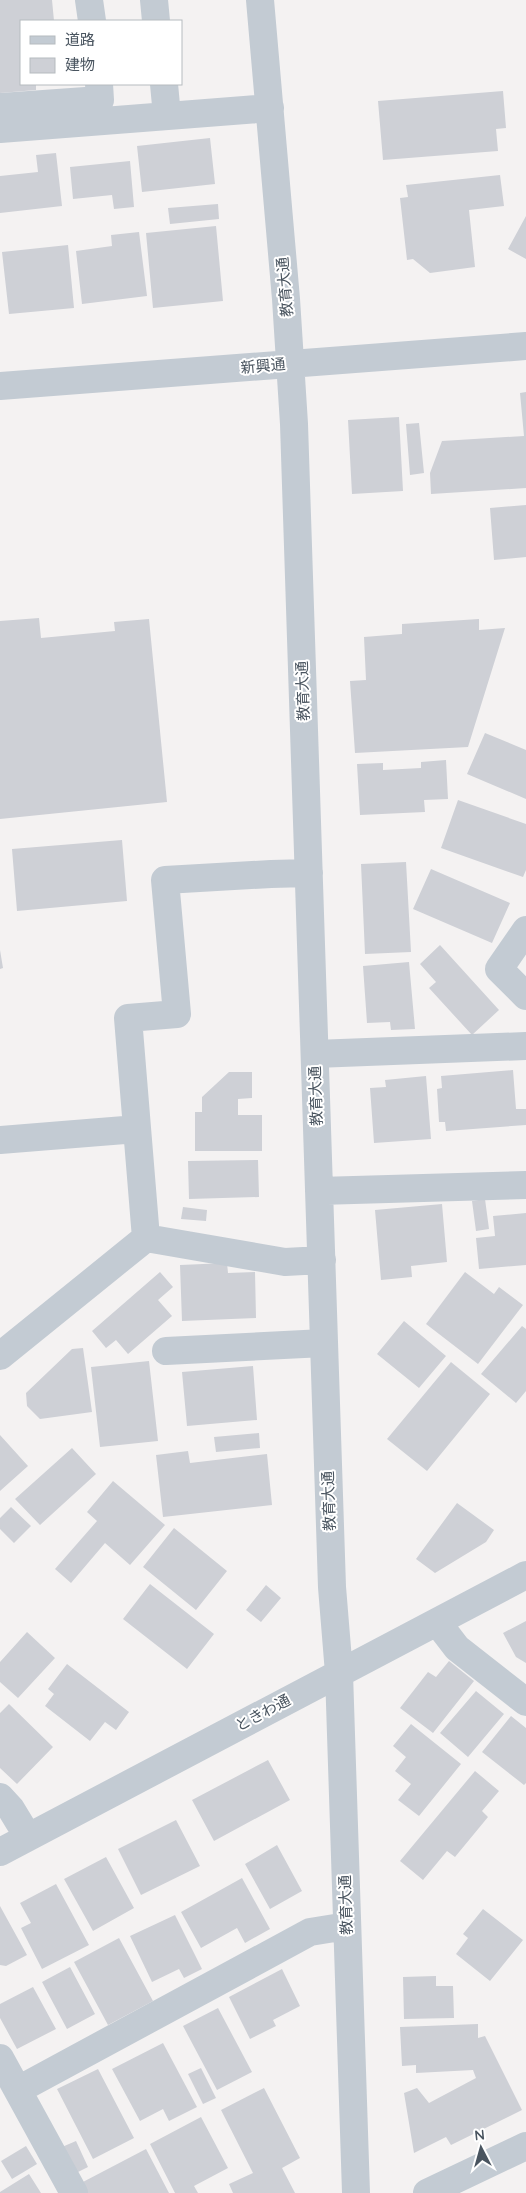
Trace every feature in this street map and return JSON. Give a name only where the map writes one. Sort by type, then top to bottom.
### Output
[{"type":"street","points":[[89,0],[92,20]]},
{"type":"street","points":[[154,0],[156,20]]},
{"type":"street","name":"教育大通","points":[[260,0],[291,364],[332,1587],[339,1673],[356,2193]]},
{"type":"street","points":[[0,107],[100,100],[99,85]]},
{"type":"street","points":[[164,85],[167,116]]},
{"type":"street","points":[[0,129],[270,108]]},
{"type":"street","name":"新興通","points":[[0,386],[526,346]]},
{"type":"street","points":[[146,1238],[128,1018],[178,1014],[165,880],[270,874],[309,874]]},
{"type":"street","points":[[526,930],[499,969],[526,996]]},
{"type":"street","points":[[315,1054],[526,1046]]},
{"type":"street","points":[[0,1140],[137,1129]]},
{"type":"street","points":[[319,1191],[526,1185]]},
{"type":"street","points":[[0,1356],[146,1238],[285,1262],[322,1260]]},
{"type":"street","points":[[166,1351],[324,1343]]},
{"type":"street","name":"ときわ通","points":[[0,1852],[526,1574]]},
{"type":"street","points":[[436,1622],[457,1648],[526,1702]]},
{"type":"street","points":[[0,1797],[11,1809],[28,1837]]},
{"type":"street","points":[[18,2090],[310,1932],[347,1926]]},
{"type":"street","points":[[0,2058],[74,2193]]},
{"type":"street","points":[[427,2193],[526,2146]]},
{"type":"building","points":[[0,0],[52,0],[54,20],[20,20],[20,85],[36,85],[36,90],[0,93]]},
{"type":"building","points":[[503,91],[506,128],[496,129],[498,151],[383,160],[378,101]]},
{"type":"building","points":[[210,138],[215,184],[142,192],[137,146]]},
{"type":"building","points":[[56,153],[62,206],[0,213],[0,176],[38,172],[36,155]]},
{"type":"building","points":[[130,161],[134,207],[114,209],[112,195],[73,199],[70,167]]},
{"type":"building","points":[[500,175],[504,206],[469,210],[475,267],[430,273],[413,259],[407,260],[400,198],[408,197],[406,185]]},
{"type":"building","points":[[218,204],[219,219],[170,224],[168,208]]},
{"type":"building","points":[[526,216],[526,259],[508,249]]},
{"type":"building","points":[[216,226],[223,301],[153,308],[146,233]]},
{"type":"building","points":[[139,232],[147,296],[82,304],[76,251],[112,246],[111,235]]},
{"type":"building","points":[[68,245],[74,308],[9,314],[2,252]]},
{"type":"building","points":[[526,392],[526,488],[431,494],[430,473],[442,441],[524,436],[520,393]]},
{"type":"building","points":[[399,417],[403,491],[352,494],[348,420]]},
{"type":"building","points":[[419,423],[424,473],[410,475],[406,424]]},
{"type":"building","points":[[526,505],[526,557],[494,560],[490,508]]},
{"type":"building","points":[[39,618],[41,638],[115,631],[114,622],[149,619],[167,802],[0,819],[0,621]]},
{"type":"building","points":[[479,619],[479,630],[505,628],[468,747],[355,753],[350,681],[366,680],[364,637],[402,634],[402,624]]},
{"type":"building","points":[[485,733],[526,750],[526,799],[467,774]]},
{"type":"building","points":[[446,760],[448,799],[424,800],[425,812],[360,815],[357,764],[383,763],[383,770],[421,768],[421,762]]},
{"type":"building","points":[[458,800],[526,824],[526,870],[523,877],[441,848]]},
{"type":"building","points":[[122,840],[127,901],[17,911],[12,849]]},
{"type":"building","points":[[406,862],[411,952],[365,954],[361,864]]},
{"type":"building","points":[[431,869],[510,903],[492,943],[413,909]]},
{"type":"building","points":[[440,945],[499,1010],[472,1035],[429,988],[436,982],[420,964]]},
{"type":"building","points":[[0,950],[3,968],[0,969]]},
{"type":"building","points":[[409,962],[415,1029],[391,1030],[390,1022],[367,1023],[363,966]]},
{"type":"building","points":[[513,1070],[516,1109],[526,1109],[526,1125],[446,1131],[445,1122],[439,1122],[437,1089],[442,1088],[441,1076]]},
{"type":"building","points":[[229,1072],[252,1072],[252,1098],[238,1099],[238,1115],[262,1115],[262,1151],[195,1151],[195,1112],[202,1112],[202,1097]]},
{"type":"building","points":[[426,1076],[431,1139],[374,1143],[370,1088],[386,1087],[385,1080]]},
{"type":"building","points":[[258,1160],[259,1197],[189,1199],[188,1161]]},
{"type":"building","points":[[485,1199],[489,1229],[476,1231],[472,1201]]},
{"type":"building","points":[[442,1204],[447,1262],[411,1266],[412,1277],[381,1280],[375,1210]]},
{"type":"building","points":[[183,1207],[207,1210],[206,1221],[181,1219]]},
{"type":"building","points":[[526,1213],[526,1265],[479,1269],[476,1238],[495,1236],[493,1216]]},
{"type":"building","points":[[227,1263],[228,1273],[255,1272],[256,1318],[182,1321],[180,1265]]},
{"type":"building","points":[[160,1272],[173,1287],[158,1300],[172,1316],[128,1354],[116,1340],[106,1348],[92,1331]]},
{"type":"building","points":[[465,1272],[494,1294],[499,1287],[523,1305],[478,1364],[426,1324]]},
{"type":"building","points":[[404,1321],[446,1356],[419,1388],[377,1354]]},
{"type":"building","points":[[522,1326],[526,1329],[526,1391],[516,1403],[481,1374]]},
{"type":"building","points":[[83,1348],[92,1412],[40,1419],[27,1406],[26,1393],[72,1349]]},
{"type":"building","points":[[149,1361],[158,1441],[100,1447],[91,1367]]},
{"type":"building","points":[[451,1362],[490,1394],[427,1471],[387,1439]]},
{"type":"building","points":[[253,1366],[257,1420],[187,1426],[182,1372]]},
{"type":"building","points":[[259,1433],[260,1448],[216,1452],[214,1437]]},
{"type":"building","points":[[0,1435],[28,1466],[0,1491]]},
{"type":"building","points":[[72,1448],[96,1474],[40,1525],[15,1499]]},
{"type":"building","points":[[188,1451],[190,1463],[267,1454],[272,1505],[163,1517],[156,1455]]},
{"type":"building","points":[[113,1481],[165,1525],[130,1565],[105,1543],[71,1583],[55,1569],[97,1521],[87,1512]]},
{"type":"building","points":[[457,1503],[494,1530],[486,1542],[435,1573],[416,1559]]},
{"type":"building","points":[[11,1507],[31,1526],[14,1543],[0,1529],[0,1518]]},
{"type":"building","points":[[174,1528],[227,1571],[196,1610],[143,1567]]},
{"type":"building","points":[[150,1584],[214,1634],[187,1669],[123,1619]]},
{"type":"building","points":[[266,1585],[281,1598],[261,1622],[246,1610]]},
{"type":"building","points":[[526,1621],[526,1663],[516,1657],[503,1633]]},
{"type":"building","points":[[27,1632],[55,1658],[18,1698],[0,1682],[0,1662]]},
{"type":"building","points":[[449,1661],[474,1681],[433,1733],[400,1708],[428,1672],[436,1677]]},
{"type":"building","points":[[67,1664],[129,1712],[116,1730],[105,1722],[90,1741],[45,1706],[54,1694],[48,1689]]},
{"type":"building","points":[[476,1691],[504,1714],[468,1757],[440,1733]]},
{"type":"building","points":[[9,1704],[53,1747],[17,1784],[0,1768],[0,1713]]},
{"type":"building","points":[[511,1716],[526,1728],[526,1783],[524,1785],[482,1752]]},
{"type":"building","points":[[411,1724],[461,1764],[419,1816],[398,1800],[411,1784],[395,1771],[406,1757],[393,1746]]},
{"type":"building","points":[[268,1760],[290,1800],[214,1841],[192,1800]]},
{"type":"building","points":[[475,1771],[499,1791],[482,1811],[488,1817],[455,1857],[447,1851],[423,1880],[400,1861]]},
{"type":"building","points":[[176,1820],[200,1866],[141,1895],[118,1849]]},
{"type":"building","points":[[277,1845],[302,1891],[270,1909],[245,1864]]},
{"type":"building","points":[[106,1857],[134,1908],[93,1931],[64,1879]]},
{"type":"building","points":[[242,1878],[270,1929],[245,1943],[237,1928],[201,1948],[181,1912]]},
{"type":"building","points":[[56,1884],[89,1945],[42,1969],[21,1928],[31,1923],[20,1903]]},
{"type":"building","points":[[0,1906],[27,1955],[6,1966],[0,1965]]},
{"type":"building","points":[[483,1909],[523,1940],[490,1981],[456,1954],[468,1938],[463,1934]]},
{"type":"building","points":[[175,1915],[202,1969],[184,1978],[179,1969],[152,1982],[130,1936]]},
{"type":"building","points":[[119,1938],[153,2001],[108,2025],[74,1962]]},
{"type":"building","points":[[70,1967],[95,2014],[67,2029],[42,1982]]},
{"type":"building","points":[[282,1969],[300,2006],[273,2020],[276,2026],[250,2039],[229,1997]]},
{"type":"building","points":[[436,1976],[436,1986],[453,1986],[454,2018],[404,2019],[403,1977]]},
{"type":"building","points":[[33,1987],[56,2029],[17,2049],[0,2018],[0,2004]]},
{"type":"building","points":[[218,2008],[252,2072],[217,2090],[183,2026]]},
{"type":"building","points":[[478,2024],[478,2038],[485,2036],[522,2110],[451,2145],[446,2137],[414,2153],[404,2093],[417,2088],[429,2103],[476,2078],[473,2070],[416,2073],[416,2065],[402,2066],[400,2027]]},
{"type":"building","points":[[163,2043],[197,2107],[169,2121],[163,2109],[140,2121],[112,2069]]},
{"type":"building","points":[[201,2068],[216,2098],[203,2104],[188,2074]]},
{"type":"building","points":[[98,2069],[134,2138],[93,2159],[57,2089]]},
{"type":"building","points":[[264,2088],[300,2158],[282,2168],[295,2193],[233,2193],[229,2184],[253,2173],[221,2110]]},
{"type":"building","points":[[201,2117],[228,2168],[194,2186],[198,2193],[175,2193],[150,2144]]},
{"type":"building","points":[[76,2141],[88,2167],[74,2174],[62,2147]]},
{"type":"building","points":[[26,2146],[37,2164],[12,2179],[1,2161]]},
{"type":"building","points":[[146,2149],[169,2193],[87,2193],[81,2183]]},
{"type":"building","points":[[29,2174],[41,2193],[0,2193],[0,2192]]}]
